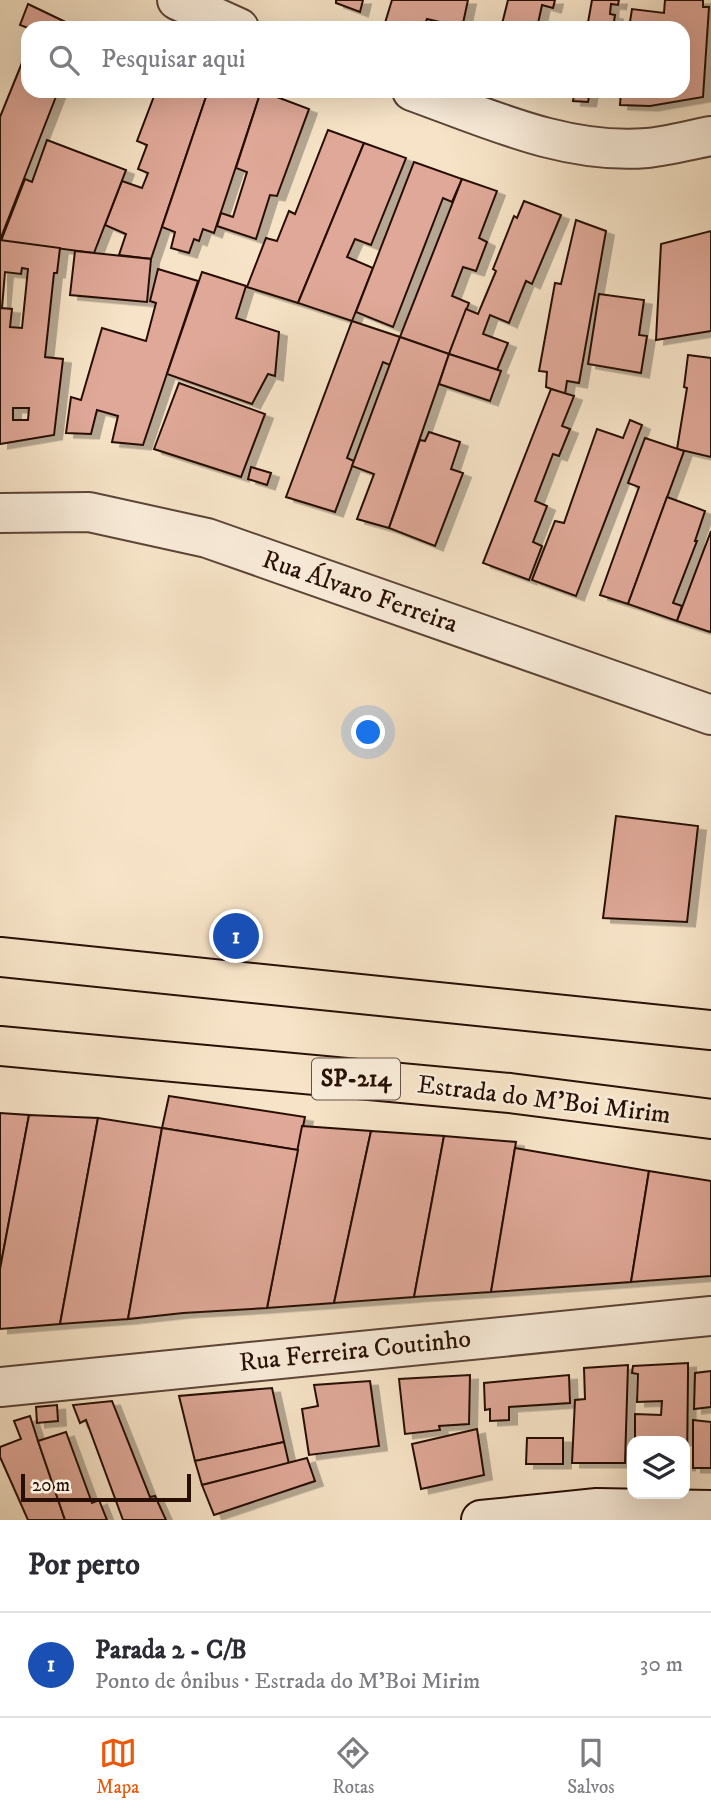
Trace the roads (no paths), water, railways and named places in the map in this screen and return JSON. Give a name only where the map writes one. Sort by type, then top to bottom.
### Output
[{"type":"main road","points":[[0,957],[711,1030]]},
{"type":"main road","name":"Estrada do M'Boi Mirim","points":[[0,1046],[510,1093],[711,1119]]},
{"type":"street","points":[[177,0],[224,21]]},
{"type":"street","points":[[432,98],[545,138],[590,146],[646,148],[711,136]]},
{"type":"street","name":"Rua Álvaro Ferreira","points":[[0,513],[89,512],[207,538],[711,715]]},
{"type":"street","name":"Rua Ferreira Coutinho","points":[[0,1387],[711,1316]]},
{"type":"street","points":[[481,1520],[597,1507],[711,1510]]},
{"type":"place","name":"Parada 2 - C/B","points":[[236,936]]}]
